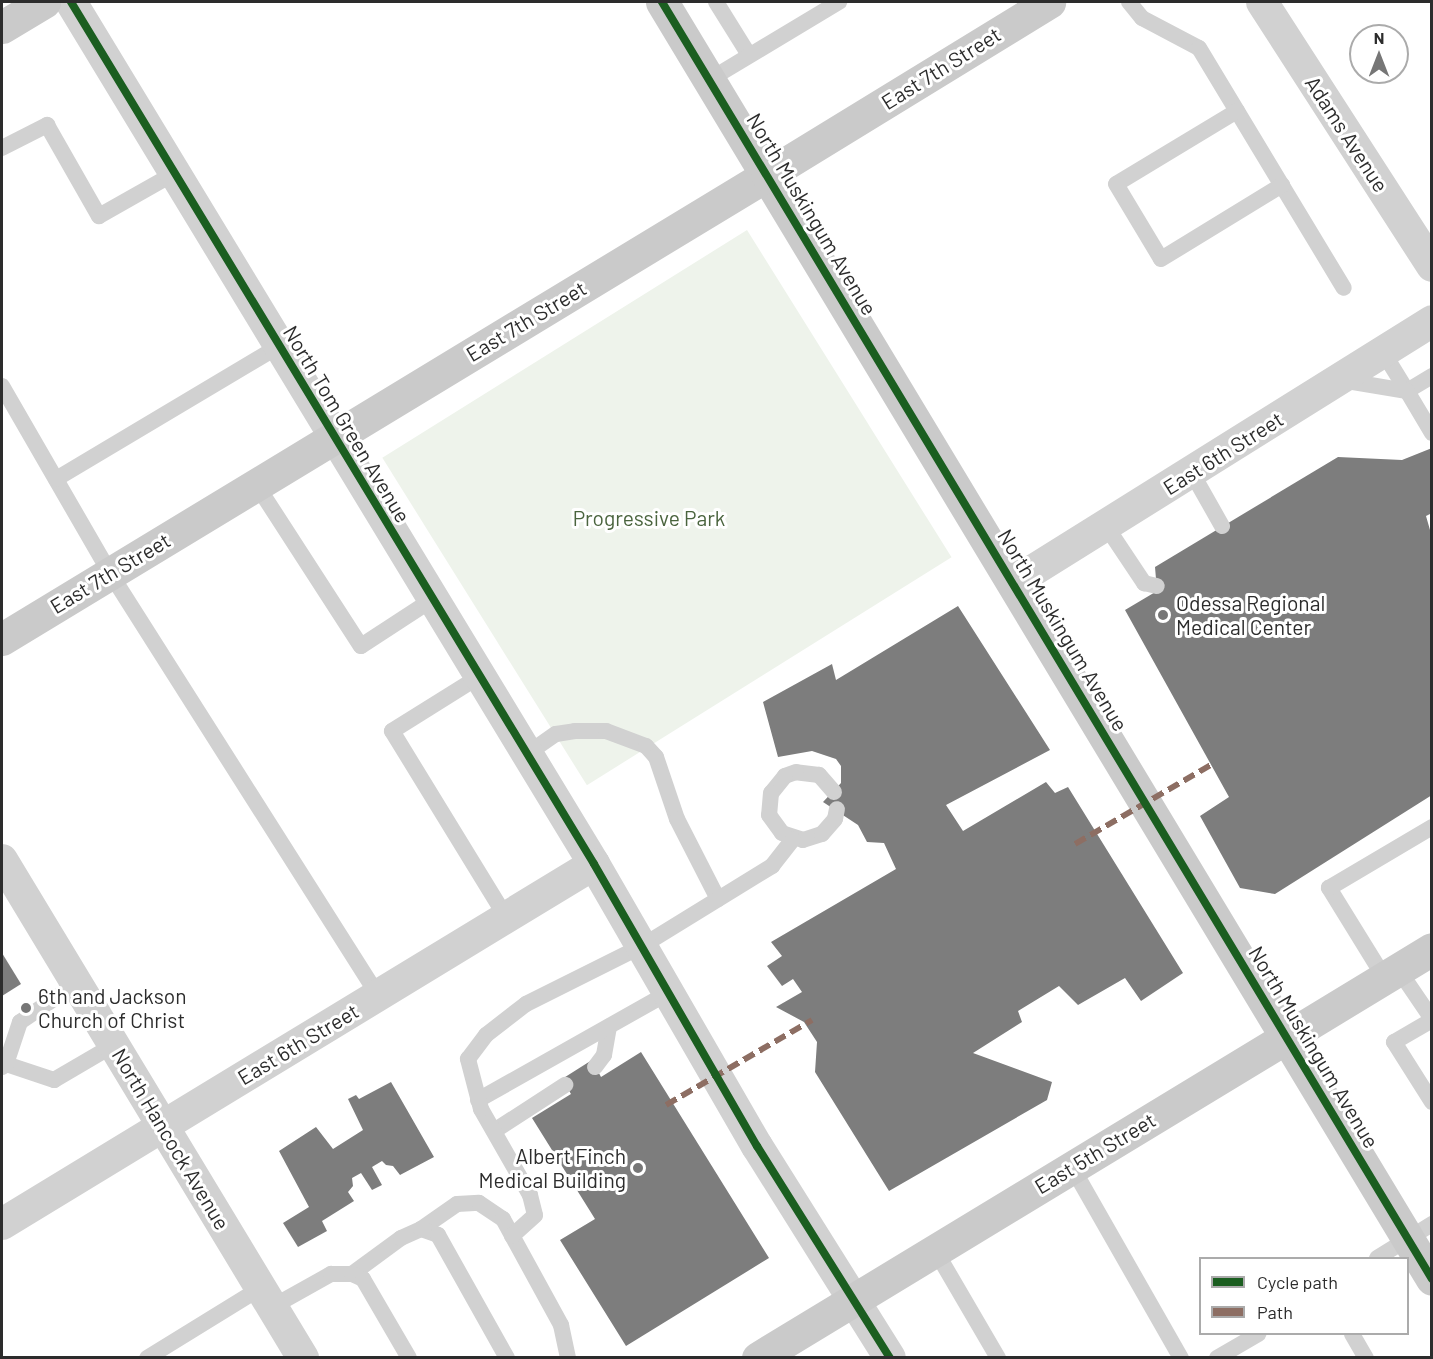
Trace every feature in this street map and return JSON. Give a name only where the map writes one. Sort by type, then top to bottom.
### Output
[{"type":"street","points":[[2,27],[44,2]]},
{"type":"street","name":"North Tom Green Avenue","points":[[71,2],[594,864],[757,1146],[854,1299]]},
{"type":"street","name":"North Muskingum Avenue","points":[[662,2],[1287,1036],[1419,1231],[1431,1279]]},
{"type":"street","name":"East 7th Street","points":[[2,639],[1048,2]]},
{"type":"street","name":"Adams Avenue","points":[[1262,2],[1431,266]]},
{"type":"street","name":"East 6th Street","points":[[1013,583],[1431,321]]},
{"type":"street","name":"North Hancock Avenue","points":[[2,860],[303,1358]]},
{"type":"street","name":"East 6th Street","points":[[2,1224],[594,864]]},
{"type":"street","name":"East 5th Street","points":[[769,1355],[854,1299],[1431,949]]},
{"type":"street","points":[[854,1299],[890,1358]]},
{"type":"lane","points":[[716,2],[749,55]]},
{"type":"lane","points":[[709,80],[839,2]]},
{"type":"lane","points":[[1129,2],[1142,18],[1199,48],[1344,288]]},
{"type":"lane","points":[[1237,111],[1116,183],[1161,260],[1282,185]]},
{"type":"lane","points":[[2,148],[48,125],[99,216],[175,173]]},
{"type":"lane","points":[[56,479],[279,345]]},
{"type":"lane","points":[[1383,352],[1431,433]]},
{"type":"lane","points":[[1340,380],[1407,391],[1431,376]]},
{"type":"lane","points":[[2,386],[110,573],[378,995]]},
{"type":"lane","points":[[1191,473],[1222,526]]},
{"type":"lane","points":[[256,484],[361,646],[433,599]]},
{"type":"lane","points":[[1106,526],[1144,583],[1157,586]]},
{"type":"lane","points":[[480,676],[392,731],[506,917]]},
{"type":"lane","points":[[527,754],[556,734],[575,731],[606,731],[646,746],[656,757],[676,819],[718,899]]},
{"type":"lane","points":[[834,792],[828,782],[808,772],[785,776],[771,793],[769,815],[774,825],[793,839],[812,839],[829,828],[837,809]]},
{"type":"lane","points":[[1431,827],[1329,888],[1391,973],[1431,1019],[1394,1042],[1431,1102]]},
{"type":"lane","points":[[512,1236],[535,1215],[530,1195],[478,1100],[468,1059],[486,1035],[526,1004],[642,946],[772,866],[793,839]]},
{"type":"lane","points":[[77,984],[20,1022],[4,1066],[54,1080],[114,1045]]},
{"type":"lane","points":[[478,1100],[668,993]]},
{"type":"lane","points":[[595,1067],[604,1055],[609,1026]]},
{"type":"lane","points":[[494,1131],[565,1085]]},
{"type":"lane","points":[[1072,1167],[1181,1358]]},
{"type":"lane","points":[[352,1274],[401,1238],[421,1229],[457,1204],[479,1203],[503,1219],[561,1325],[568,1358]]},
{"type":"lane","points":[[421,1229],[438,1235],[507,1358]]},
{"type":"lane","points":[[1379,1257],[1419,1231]]},
{"type":"lane","points":[[935,1250],[998,1358]]},
{"type":"lane","points":[[147,1358],[267,1297],[331,1274],[352,1274],[363,1279],[409,1358]]},
{"type":"lane","points":[[1216,1358],[1256,1335]]},
{"type":"lane","points":[[1353,1335],[1366,1358]]},
{"type":"green space","name":"Progressive Park","points":[[747,230],[952,557],[587,785],[382,458]]},
{"type":"building","points":[[1432,448],[1432,513],[1426,516],[1432,537],[1432,795],[1275,894],[1240,888],[1200,816],[1229,797],[1125,610],[1157,591],[1155,567],[1338,457],[1402,460]]},
{"type":"building","points":[[958,606],[1050,750],[946,805],[963,831],[1046,782],[1055,793],[1068,787],[1183,973],[1141,1001],[1125,978],[1078,1005],[1059,986],[1018,1011],[1022,1022],[973,1053],[1052,1082],[1047,1100],[889,1191],[815,1072],[817,1042],[804,1022],[776,1007],[802,992],[793,979],[782,986],[767,966],[782,956],[771,942],[896,869],[884,843],[867,842],[858,825],[823,802],[841,783],[841,766],[836,759],[812,751],[778,757],[763,702],[832,664],[836,680]]},
{"type":"building","points":[[2,953],[21,984],[2,996]]},
{"type":"building","name":"Albert Finch Medical Building","points":[[641,1052],[769,1258],[626,1346],[560,1240],[595,1219],[532,1118],[571,1094],[562,1079],[592,1060],[601,1077]]},
{"type":"building","points":[[391,1082],[434,1157],[400,1175],[393,1166],[386,1165],[382,1161],[372,1167],[382,1185],[372,1190],[361,1173],[352,1178],[353,1186],[348,1192],[354,1201],[322,1221],[327,1231],[298,1247],[283,1223],[309,1207],[279,1151],[316,1127],[333,1149],[363,1130],[348,1099],[356,1095],[359,1099]]},
{"type":"marked path","points":[[1075,844],[1211,765]]},
{"type":"marked path","points":[[666,1105],[812,1020]]},
{"type":"cycle path","points":[[71,2],[594,864],[757,1146],[890,1358]]},
{"type":"cycle path","points":[[662,2],[1432,1279]]},
{"type":"place","name":"Odessa Regional Medical Center","points":[[1163,615]]},
{"type":"place","name":"6th and Jackson Church of Christ","points":[[26,1008]]},
{"type":"place","name":"Albert Finch Medical Building","points":[[638,1168]]}]
